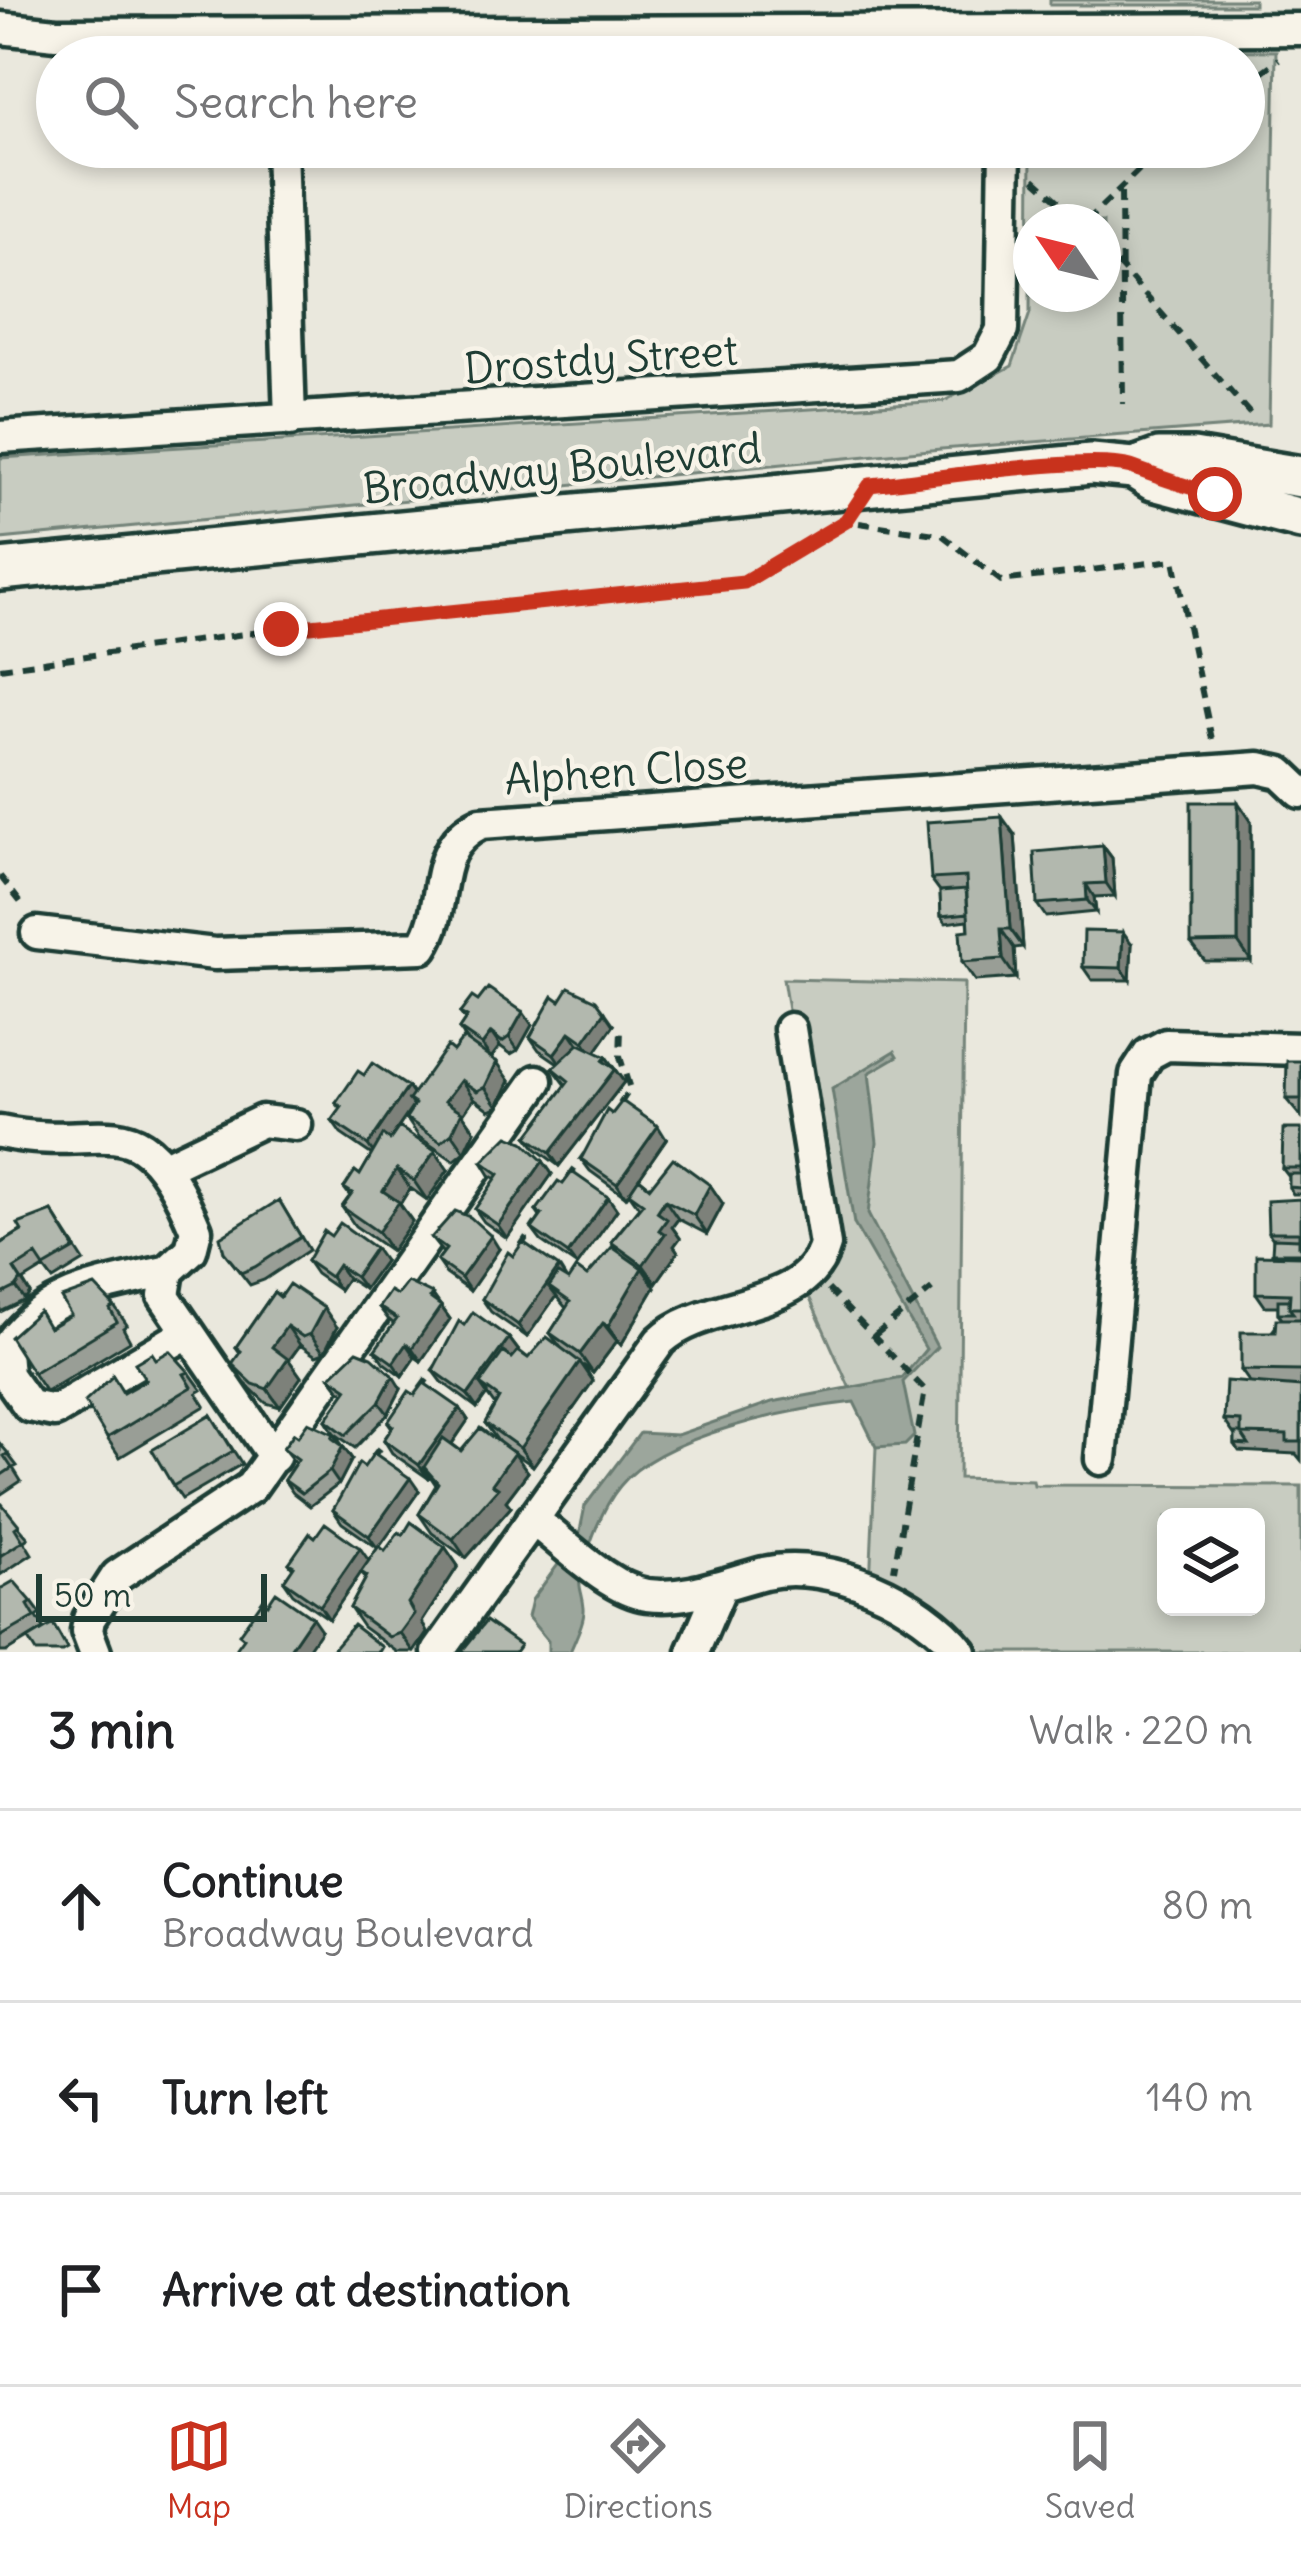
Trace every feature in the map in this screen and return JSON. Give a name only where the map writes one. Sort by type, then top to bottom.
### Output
[{"type":"main road","name":"Broadway Boulevard","points":[[0,570],[1091,464],[1134,468],[1159,459],[1193,459],[1301,477]]},
{"type":"main road","name":"Broadway Boulevard","points":[[1134,468],[1153,480],[1301,519]]},
{"type":"street","points":[[700,0],[700,32]]},
{"type":"street","points":[[0,28],[131,36]]},
{"type":"street","points":[[1163,36],[1301,29]]},
{"type":"street","points":[[570,36],[700,32],[802,36]]},
{"type":"street","points":[[282,168],[290,420]]},
{"type":"street","name":"Drostdy Street","points":[[0,436],[958,376],[988,357],[1002,330],[1005,168]]},
{"type":"street","name":"Alphen Close","points":[[37,933],[215,954],[422,947],[434,929],[447,851],[456,838],[482,823],[1270,769],[1301,792]]},
{"type":"street","points":[[438,1652],[670,1331],[813,1274],[825,1246],[790,1029]]},
{"type":"street","points":[[1101,1459],[1136,1074],[1149,1054],[1166,1045],[1301,1049]]},
{"type":"street","points":[[94,1652],[87,1630],[89,1619],[117,1576],[134,1560],[238,1497],[274,1456],[537,1081]]},
{"type":"street","points":[[163,1168],[262,1121],[296,1126]]},
{"type":"street","points":[[0,1132],[122,1135],[150,1148],[196,1230],[191,1250],[168,1271],[85,1287],[25,1323],[5,1351],[8,1375],[29,1406],[55,1411],[188,1333]]},
{"type":"street","points":[[168,1271],[164,1297],[274,1456]]},
{"type":"street","points":[[532,1519],[594,1564],[648,1595],[720,1589],[767,1572],[809,1573],[889,1598],[932,1621],[961,1652]]},
{"type":"street","points":[[693,1652],[720,1589]]},
{"type":"path","points":[[1265,69],[1283,55]]},
{"type":"path","points":[[1025,168],[1064,204]]},
{"type":"path","points":[[1106,204],[1142,168]]},
{"type":"path","points":[[1120,192],[1123,404]]},
{"type":"path","points":[[1121,269],[1251,415]]},
{"type":"path","points":[[0,668],[281,629],[744,582],[846,521],[942,535],[1001,581],[1174,560],[1219,771]]},
{"type":"path","points":[[0,876],[19,896],[37,933]]},
{"type":"path","points":[[616,1108],[630,1089],[620,1058],[621,1029]]},
{"type":"path","points":[[562,1187],[589,1148]]},
{"type":"path","points":[[507,1266],[548,1207]]},
{"type":"path","points":[[813,1274],[925,1390],[889,1598]]},
{"type":"path","points":[[875,1335],[932,1289]]},
{"type":"path","points":[[411,1403],[438,1364]]},
{"type":"path","points":[[369,1462],[397,1423]]},
{"type":"shaded area","points":[[1050,0],[1254,0],[1254,5],[1050,5]]},
{"type":"shaded area","points":[[1265,51],[1276,51],[1269,424],[941,449],[0,539],[0,458],[944,401],[1012,366],[1030,312],[1121,312],[1121,204],[1031,204],[1031,168],[1265,168]]},
{"type":"shaded area","points":[[783,979],[964,983],[959,1478],[1033,1480],[1034,1485],[1301,1486],[1301,1652],[963,1652],[870,1586],[876,1447],[803,1283],[826,1246]]},
{"type":"shaded area","points":[[895,1051],[898,1056],[869,1073],[877,1142],[868,1214],[937,1347],[903,1382],[914,1436],[905,1445],[876,1447],[854,1402],[763,1418],[665,1452],[639,1468],[607,1505],[581,1571],[584,1613],[579,1630],[570,1652],[548,1652],[548,1641],[528,1617],[532,1600],[579,1536],[585,1506],[640,1433],[677,1435],[772,1402],[902,1378],[926,1349],[854,1224],[832,1089]]},
{"type":"building","points":[[1191,802],[1238,802],[1238,942],[1191,943]]},
{"type":"building","points":[[1002,817],[1010,929],[1001,929],[1003,959],[962,962],[960,931],[969,930],[966,877],[931,879],[927,822]]},
{"type":"building","points":[[1103,846],[1106,883],[1086,884],[1087,900],[1037,904],[1034,852]]},
{"type":"building","points":[[966,889],[968,913],[941,916],[940,891]]},
{"type":"building","points":[[1084,931],[1123,932],[1121,968],[1083,967]]},
{"type":"building","points":[[569,987],[596,1000],[605,1012],[584,1042],[570,1032],[554,1054],[530,1037],[553,996],[560,1001]]},
{"type":"building","points":[[488,988],[523,1012],[509,1037],[502,1042],[491,1033],[482,1045],[459,1029],[467,1017],[460,1013],[472,997],[478,1001]]},
{"type":"building","points":[[463,1038],[497,1062],[485,1087],[477,1091],[461,1080],[445,1101],[462,1112],[452,1133],[441,1142],[406,1118],[415,1104],[409,1100],[447,1046],[453,1051]]},
{"type":"building","points":[[579,1044],[606,1057],[603,1061],[615,1069],[550,1153],[527,1137],[569,1081],[553,1068]]},
{"type":"building","points":[[1287,1061],[1301,1061],[1301,1099],[1286,1099]]},
{"type":"building","points":[[372,1063],[408,1087],[368,1145],[332,1121],[342,1107],[336,1103],[358,1071],[364,1075]]},
{"type":"building","points":[[622,1101],[658,1126],[617,1184],[581,1159],[607,1110],[612,1114]]},
{"type":"building","points":[[399,1127],[435,1151],[414,1181],[397,1169],[383,1191],[399,1202],[378,1232],[342,1207],[352,1193],[344,1188],[355,1171],[360,1175],[383,1135],[390,1140]]},
{"type":"building","points":[[1283,1129],[1301,1129],[1301,1168],[1282,1168]]},
{"type":"building","points":[[508,1136],[523,1142],[543,1161],[498,1225],[475,1209],[499,1174],[482,1162]]},
{"type":"building","points":[[673,1158],[710,1185],[694,1215],[665,1200],[657,1212],[667,1219],[659,1230],[665,1234],[643,1265],[611,1242],[643,1203],[629,1193],[639,1178],[650,1187]]},
{"type":"building","points":[[572,1172],[608,1197],[568,1254],[532,1229],[542,1215],[536,1211],[558,1181],[563,1184]]},
{"type":"building","points":[[1289,1174],[1301,1174],[1301,1188],[1289,1187]]},
{"type":"building","points":[[1301,1199],[1299,1246],[1299,1232],[1268,1232],[1267,1201]]},
{"type":"building","points":[[279,1200],[301,1237],[241,1273],[224,1252],[220,1237]]},
{"type":"building","points":[[52,1211],[75,1249],[44,1267],[36,1255],[14,1269],[21,1280],[0,1295],[0,1244],[22,1231],[18,1224]]},
{"type":"building","points":[[455,1211],[470,1217],[491,1236],[461,1278],[437,1261],[446,1249],[431,1238]]},
{"type":"building","points":[[340,1223],[375,1248],[355,1277],[338,1265],[330,1277],[307,1261],[324,1231],[331,1236]]},
{"type":"building","points":[[1273,1238],[1299,1239],[1301,1253],[1272,1253]]},
{"type":"building","points":[[523,1242],[559,1267],[518,1325],[482,1299],[508,1252],[513,1256]]},
{"type":"building","points":[[612,1247],[642,1268],[608,1326],[603,1323],[580,1354],[550,1333],[570,1302],[549,1287],[558,1274],[568,1280],[576,1268],[587,1276]]},
{"type":"building","points":[[1256,1255],[1301,1256],[1301,1308],[1289,1308],[1290,1294],[1256,1293]]},
{"type":"building","points":[[407,1282],[432,1294],[430,1298],[441,1306],[412,1348],[406,1344],[393,1363],[375,1350],[397,1319],[379,1307],[390,1291],[397,1295]]},
{"type":"building","points":[[289,1284],[324,1308],[310,1334],[303,1337],[287,1326],[272,1347],[288,1359],[267,1389],[253,1384],[232,1364],[241,1351],[236,1347],[274,1292],[280,1297]]},
{"type":"building","points":[[95,1286],[114,1306],[110,1309],[117,1322],[33,1373],[10,1337],[39,1311],[49,1328],[71,1315],[61,1298]]},
{"type":"building","points":[[1278,1300],[1289,1300],[1293,1313],[1278,1313]]},
{"type":"building","points":[[473,1312],[509,1338],[468,1395],[433,1370],[459,1321],[464,1325]]},
{"type":"building","points":[[1276,1319],[1301,1319],[1301,1371],[1241,1370],[1241,1332],[1275,1332]]},
{"type":"building","points":[[547,1337],[580,1362],[520,1448],[485,1423],[499,1398],[480,1384],[503,1352],[512,1358],[518,1351],[528,1358]]},
{"type":"building","points":[[170,1351],[189,1372],[184,1374],[192,1387],[107,1438],[85,1402],[113,1376],[123,1393],[146,1380],[135,1363],[152,1353],[156,1359]]},
{"type":"building","points":[[357,1351],[372,1357],[393,1376],[379,1402],[346,1435],[326,1420],[348,1389],[330,1377]]},
{"type":"building","points":[[1226,1381],[1301,1387],[1301,1442],[1287,1442],[1287,1435],[1241,1434],[1241,1421],[1224,1420]]},
{"type":"building","points":[[424,1383],[460,1408],[419,1465],[384,1440],[393,1426],[388,1422],[409,1391],[415,1395]]},
{"type":"building","points":[[211,1415],[233,1451],[173,1486],[152,1450]]},
{"type":"building","points":[[308,1422],[334,1434],[332,1438],[343,1446],[330,1471],[302,1493],[284,1480],[298,1459],[283,1448]]},
{"type":"building","points":[[480,1428],[514,1453],[492,1484],[498,1488],[453,1539],[419,1514],[438,1483],[424,1467],[443,1438],[461,1451]]},
{"type":"building","points":[[1235,1433],[1241,1433],[1249,1445],[1235,1444]]},
{"type":"building","points":[[0,1444],[12,1468],[0,1476]]},
{"type":"building","points":[[374,1453],[410,1478],[369,1536],[333,1510],[359,1463],[364,1467]]},
{"type":"building","points":[[0,1505],[19,1525],[15,1528],[23,1541],[0,1556]]},
{"type":"building","points":[[411,1522],[445,1547],[408,1603],[414,1614],[400,1633],[389,1637],[350,1608],[367,1576],[361,1572],[379,1546],[385,1551]]},
{"type":"building","points":[[325,1523],[360,1548],[320,1606],[284,1581],[294,1566],[289,1563],[310,1533],[315,1537]]},
{"type":"building","points":[[14,1581],[32,1602],[28,1605],[35,1617],[0,1637],[0,1589]]},
{"type":"building","points":[[276,1592],[312,1617],[288,1652],[234,1652],[244,1638],[239,1634],[263,1600],[268,1604]]},
{"type":"building","points":[[486,1621],[520,1645],[515,1652],[461,1652]]},
{"type":"building","points":[[53,1624],[67,1649],[36,1652],[28,1639]]},
{"type":"building","points":[[353,1625],[382,1647],[379,1652],[330,1652]]},
{"type":"route","points":[[281,629],[744,582],[846,521],[870,485],[1091,464],[1134,468],[1153,480],[1215,494]]}]
